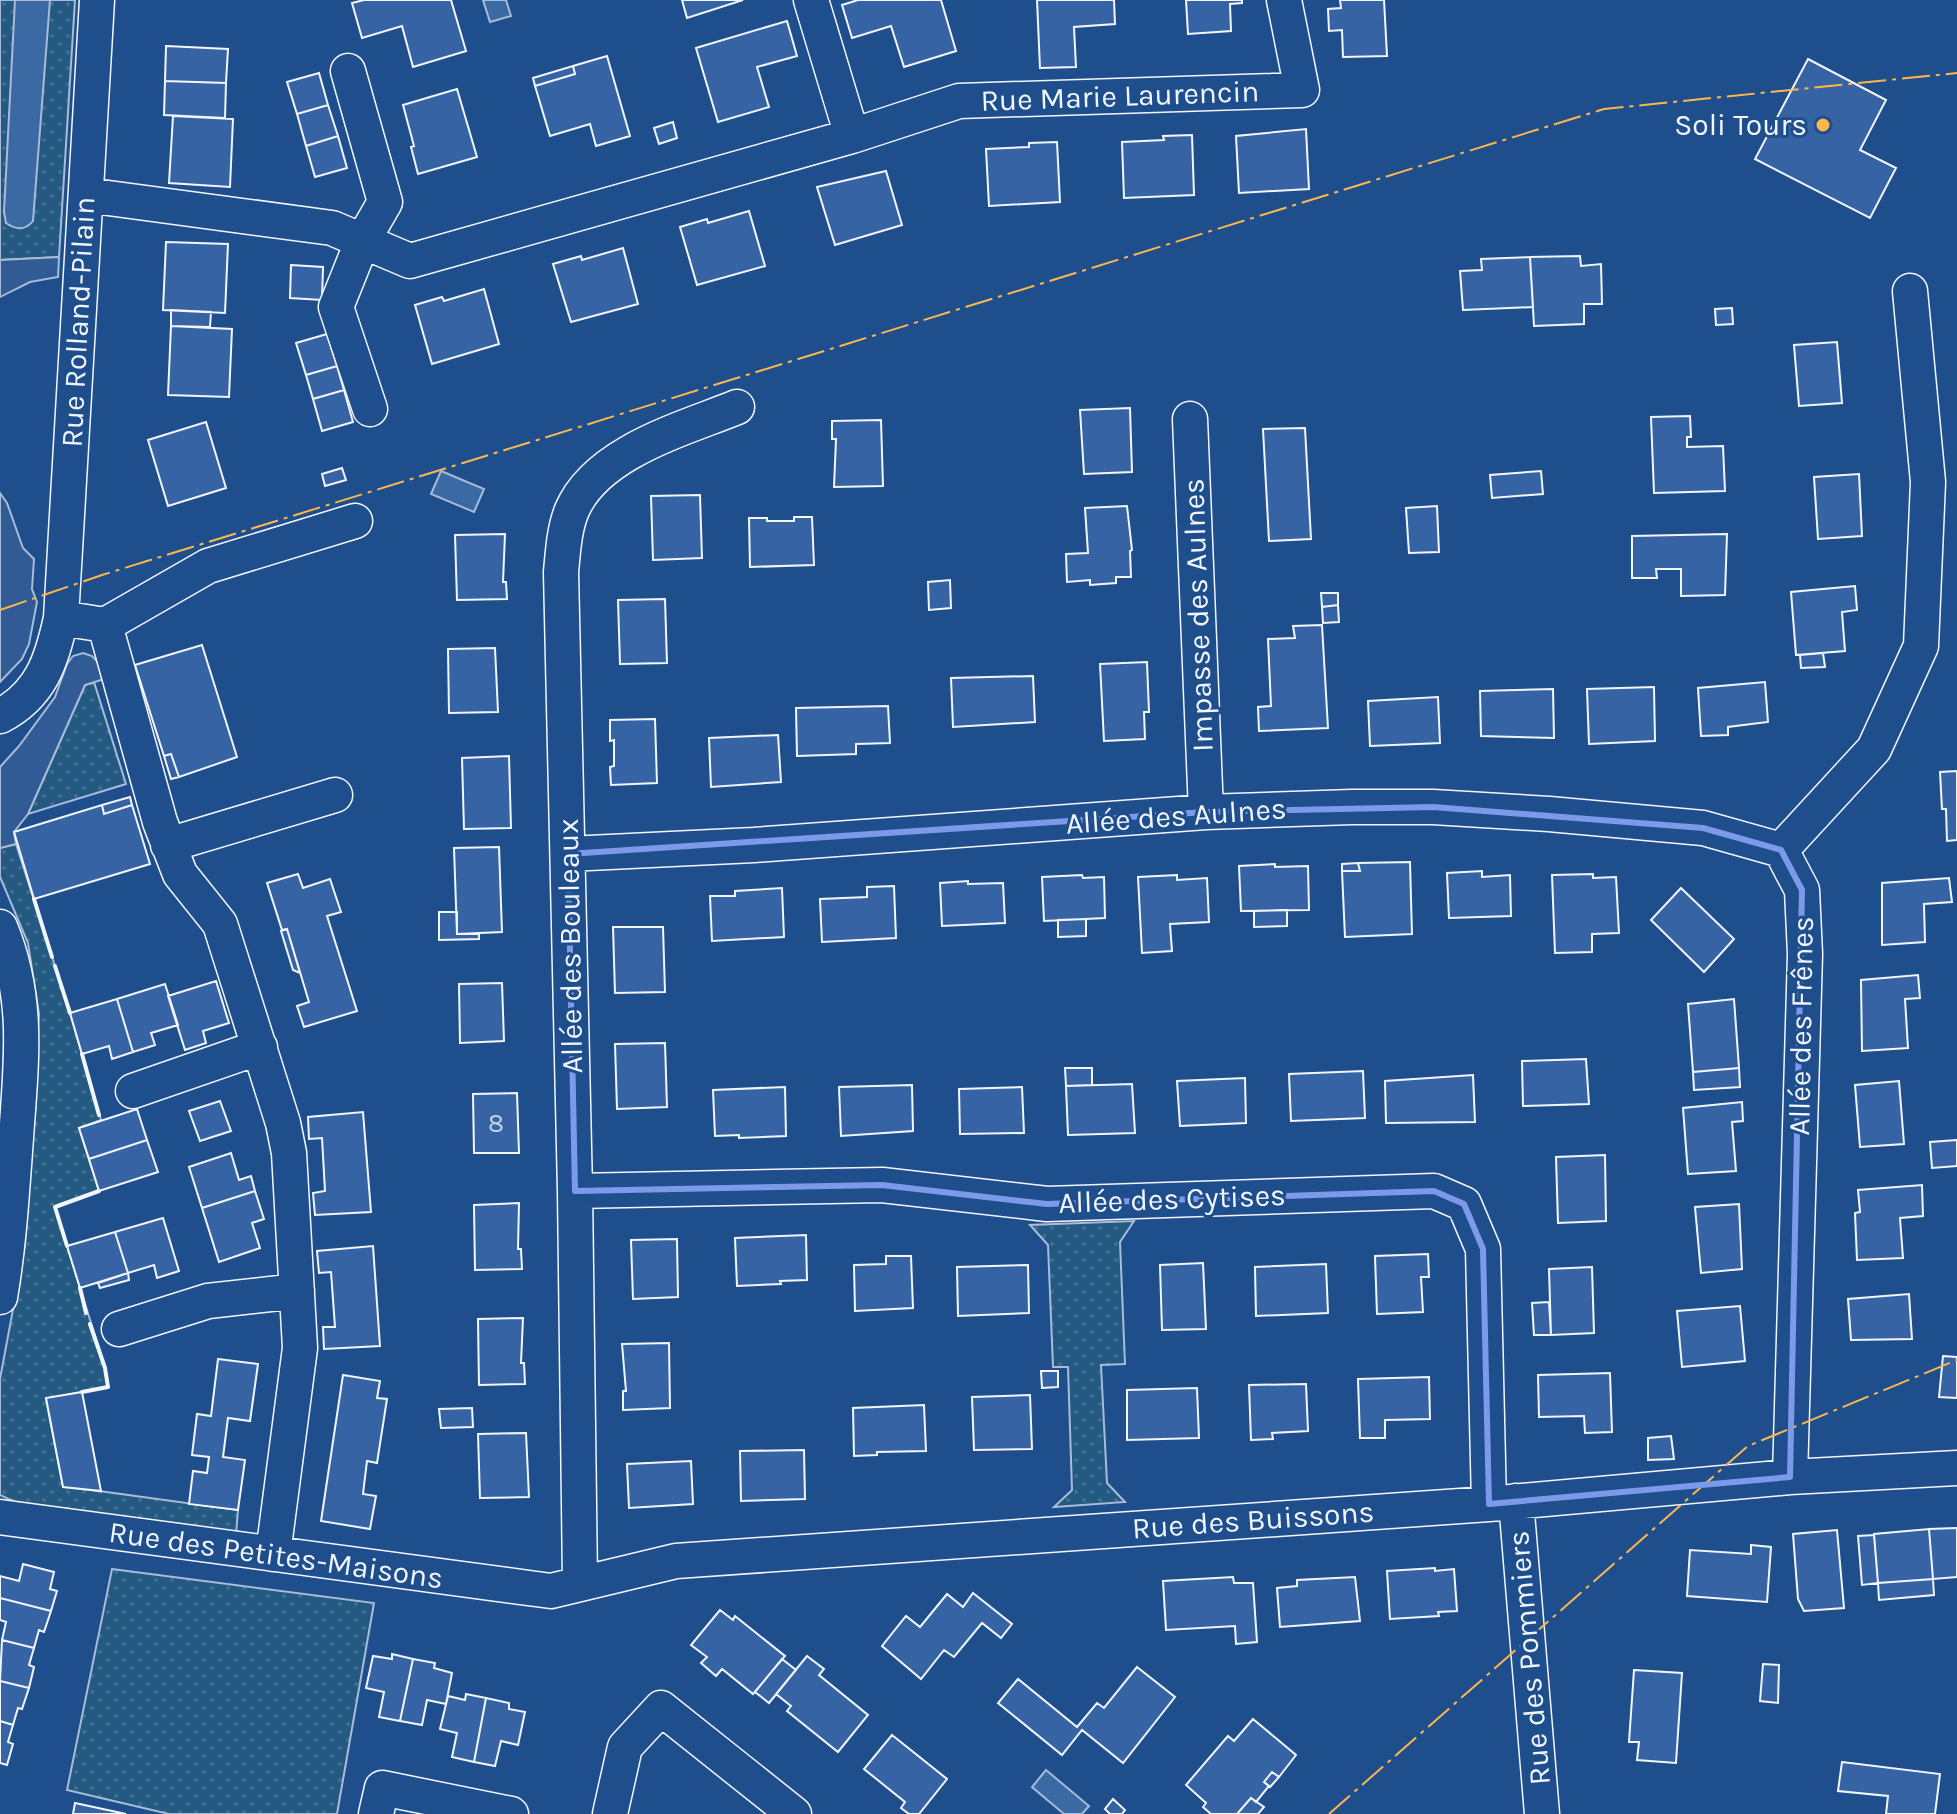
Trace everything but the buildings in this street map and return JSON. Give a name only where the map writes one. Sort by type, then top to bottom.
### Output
[{"type":"street","name":"Rue Rolland-Pilain","points":[[0,716],[28,696],[42,679],[58,630],[97,0]]},
{"type":"street","points":[[811,0],[852,136]]},
{"type":"street","name":"Rue Marie Laurencin","points":[[86,195],[332,228],[410,261],[852,136],[959,101],[1302,90],[1284,0]]},
{"type":"street","points":[[348,71],[385,202],[362,242],[336,307],[370,409]]},
{"type":"street","points":[[1781,850],[1874,749],[1921,646],[1928,482],[1910,291]]},
{"type":"street","name":"Allée des Bouleaux","points":[[566,1587],[575,1191],[561,572],[564,539],[572,510],[587,487],[606,468],[635,449],[737,407]]},
{"type":"street","name":"Impasse des Aulnes","points":[[1190,419],[1206,812]]},
{"type":"street","points":[[58,630],[105,625],[208,566],[355,521]]},
{"type":"street","points":[[105,625],[168,845],[186,883],[220,924],[260,1047],[289,1153],[299,1367],[273,1554]]},
{"type":"street","points":[[168,845],[335,795]]},
{"type":"street","name":"Allée des Aulnes","points":[[568,854],[784,843],[1279,808],[1433,807],[1703,828],[1781,850]]},
{"type":"street","name":"Allée des Frênes","points":[[1781,850],[1802,890],[1805,954],[1790,1477]]},
{"type":"street","points":[[0,927],[22,1052],[8,1238],[0,1297]]},
{"type":"street","points":[[133,1091],[260,1047]]},
{"type":"street","name":"Allée des Cytises","points":[[575,1191],[882,1185],[1047,1204],[1434,1191],[1464,1204],[1483,1249],[1502,1502]]},
{"type":"street","points":[[119,1329],[208,1301],[297,1291]]},
{"type":"street","name":"Rue des Buissons","points":[[566,1587],[676,1561],[1502,1502],[1790,1477],[1957,1468]]},
{"type":"street","name":"Rue des Pommiers","points":[[1502,1502],[1542,1814]]},
{"type":"street","name":"Rue des Petites-Maisons","points":[[0,1517],[273,1554],[566,1587]]},
{"type":"street","points":[[610,1814],[625,1747],[661,1708],[794,1814]]},
{"type":"street","points":[[376,1814],[382,1788],[511,1814]]},
{"type":"highlighted area","points":[[1433,807],[1703,828],[1781,850],[1802,890],[1790,1477],[1489,1504],[1483,1249],[1464,1204],[1434,1191],[1047,1204],[882,1185],[575,1191],[568,854],[1206,812]]},
{"type":"shaded area","points":[[0,0],[75,0],[59,257],[0,260]]},
{"type":"shaded area","points":[[15,0],[50,0],[33,221],[27,227],[20,228],[6,223],[4,212]]},
{"type":"shaded area","points":[[483,0],[506,0],[511,16],[490,22]]},
{"type":"shaded area","points":[[59,257],[58,277],[30,282],[0,297],[0,260]]},
{"type":"shaded area","points":[[441,471],[484,489],[474,512],[431,494]]},
{"type":"shaded area","points":[[0,493],[7,503],[23,548],[34,559],[32,589],[37,602],[29,644],[22,659],[0,682]]},
{"type":"shaded area","points":[[83,653],[99,663],[104,679],[85,685],[28,814],[14,832],[16,844],[0,848],[0,767],[55,697],[67,664],[73,656]]},
{"type":"shaded area","points":[[94,682],[126,784],[28,814],[85,685]]},
{"type":"shaded area","points":[[16,844],[101,1120],[79,1128],[99,1191],[55,1207],[105,1368],[108,1387],[46,1399],[63,1486],[238,1510],[236,1534],[19,1504],[0,1495],[0,1379],[25,1245],[39,1014],[28,943],[0,877],[0,848]]},
{"type":"shaded area","points":[[1134,1221],[1120,1242],[1125,1364],[1101,1365],[1107,1483],[1125,1502],[1054,1507],[1072,1490],[1068,1367],[1053,1367],[1048,1245],[1030,1225]]},
{"type":"shaded area","points":[[112,1569],[374,1603],[337,1814],[169,1814],[67,1790]]},
{"type":"shaded area","points":[[1046,1770],[1089,1806],[1082,1814],[1064,1814],[1032,1787]]},
{"type":"wall","points":[[34,899],[52,957]]},
{"type":"wall","points":[[55,966],[70,1013]]},
{"type":"wall","points":[[82,1054],[99,1115]]},
{"type":"wall","points":[[67,1246],[55,1207],[99,1191]]},
{"type":"wall","points":[[80,1288],[86,1313]]},
{"type":"wall","points":[[82,1392],[108,1387],[90,1324]]},
{"type":"power","points":[[0,610],[102,575],[1604,109],[1957,73]]},
{"type":"power","points":[[1329,1814],[1748,1446],[1957,1360]]},
{"type":"place","name":"Soli Tours","points":[[1823,125]]}]
